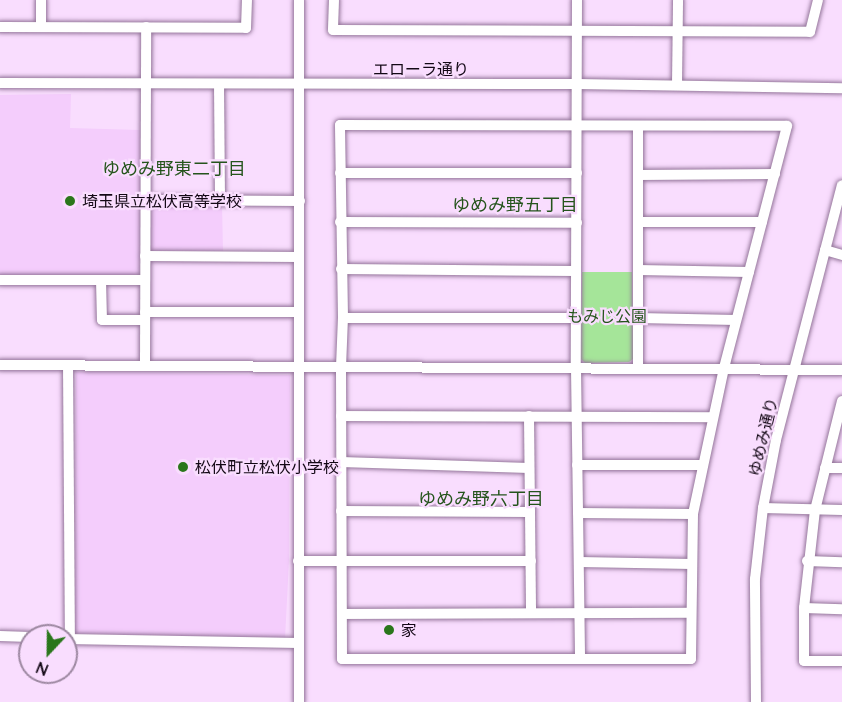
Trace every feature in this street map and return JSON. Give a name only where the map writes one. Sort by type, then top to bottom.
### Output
[{"type":"street","points":[[41,27],[42,0]]},
{"type":"street","points":[[0,27],[246,28],[246,0]]},
{"type":"street","points":[[299,0],[301,84],[299,702]]},
{"type":"street","points":[[334,0],[333,30],[810,32],[818,0]]},
{"type":"street","points":[[577,0],[576,368],[580,659]]},
{"type":"street","points":[[677,85],[678,0]]},
{"type":"street","points":[[145,364],[146,27]]},
{"type":"street","name":"エローラ通り","points":[[0,83],[577,84],[842,88]]},
{"type":"street","points":[[219,84],[220,201]]},
{"type":"street","points":[[340,125],[577,126],[787,126],[724,368],[693,514],[691,659],[342,659],[341,367],[344,318],[340,222],[340,125]]},
{"type":"street","points":[[638,126],[638,368]]},
{"type":"street","points":[[340,173],[577,174]]},
{"type":"street","points":[[638,175],[775,174]]},
{"type":"street","name":"ゆめみ通り","points":[[756,702],[755,579],[762,508],[794,369],[842,185]]},
{"type":"street","points":[[146,200],[300,201]]},
{"type":"street","points":[[340,222],[577,223]]},
{"type":"street","points":[[638,222],[762,222]]},
{"type":"street","points":[[825,250],[842,255]]},
{"type":"street","points":[[146,256],[299,257]]},
{"type":"street","points":[[341,269],[576,271]]},
{"type":"street","points":[[638,270],[749,272]]},
{"type":"street","points":[[0,280],[146,280]]},
{"type":"street","points":[[101,280],[102,320],[145,316],[299,312]]},
{"type":"street","points":[[344,318],[576,318]]},
{"type":"street","points":[[638,318],[736,320]]},
{"type":"street","points":[[0,365],[145,364],[842,370]]},
{"type":"street","points":[[68,365],[68,624]]},
{"type":"street","points":[[842,401],[840,417],[815,510],[807,561],[804,608],[804,661],[842,661]]},
{"type":"street","points":[[341,416],[713,417]]},
{"type":"street","points":[[529,416],[531,614]]},
{"type":"street","points":[[341,462],[529,468]]},
{"type":"street","points":[[578,465],[703,465]]},
{"type":"street","points":[[825,468],[842,468]]},
{"type":"street","points":[[762,508],[842,510]]},
{"type":"street","points":[[341,511],[530,512]]},
{"type":"street","points":[[578,513],[693,514]]},
{"type":"street","points":[[298,561],[531,561]]},
{"type":"street","points":[[807,561],[842,562]]},
{"type":"street","points":[[579,562],[692,564]]},
{"type":"street","points":[[804,608],[842,609]]},
{"type":"street","points":[[342,614],[691,613]]},
{"type":"street","points":[[0,636],[18,637]]},
{"type":"street","points":[[78,639],[299,643]]},
{"type":"shaded area","name":"埼玉県立松伏高等学校","points":[[71,94],[70,128],[140,130],[141,271],[137,276],[0,275],[0,95]]},
{"type":"shaded area","points":[[152,204],[222,205],[223,251],[152,251],[149,248]]},
{"type":"shaded area","name":"松伏町立松伏小学校","points":[[76,372],[290,375],[289,560],[285,639],[78,633],[78,624],[75,624]]},
{"type":"green space","name":"もみじ公園","points":[[582,272],[632,272],[633,359],[629,362],[585,363],[581,359]]},
{"type":"place","name":"埼玉県立松伏高等学校","points":[[70,201]]},
{"type":"place","name":"松伏町立松伏小学校","points":[[183,467]]},
{"type":"place","name":"家","points":[[389,630]]},
{"type":"district","name":"ゆめみ野東二丁目","points":[[174,169]]},
{"type":"district","name":"ゆめみ野五丁目","points":[[515,205]]},
{"type":"district","name":"ゆめみ野六丁目","points":[[481,499]]}]
